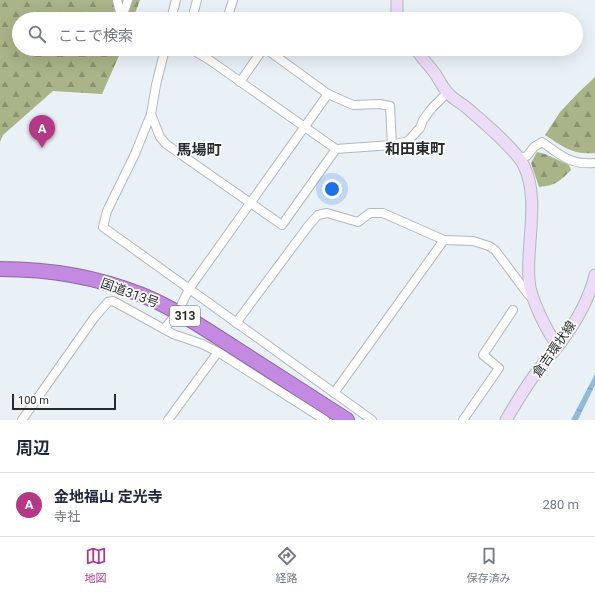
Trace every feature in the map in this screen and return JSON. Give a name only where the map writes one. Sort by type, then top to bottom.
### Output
[{"type":"highway","name":"国道313号","points":[[0,269],[41,271],[87,278],[116,286],[143,296],[178,312],[347,420]]},
{"type":"street","points":[[117,0],[120,12],[125,9],[128,0]]},
{"type":"street","points":[[173,12],[176,0]]},
{"type":"street","points":[[194,12],[198,0]]},
{"type":"street","points":[[229,12],[233,0]]},
{"type":"street","points":[[397,0],[397,12]]},
{"type":"street","points":[[163,56],[151,114],[135,154],[107,211],[103,227],[372,420]]},
{"type":"street","points":[[210,56],[240,82],[336,148],[392,144],[408,141],[420,128],[423,120],[432,108],[447,93]]},
{"type":"street","points":[[240,82],[260,56]]},
{"type":"street","points":[[281,56],[328,94],[353,105],[380,104],[390,106],[392,144]]},
{"type":"street","points":[[420,56],[435,74],[447,93],[467,108],[512,149],[525,166],[532,208],[529,282],[534,300],[551,337],[558,346]]},
{"type":"street","points":[[164,329],[178,312],[190,289],[328,94]]},
{"type":"street","points":[[151,114],[160,137],[166,144],[282,225],[336,148]]},
{"type":"street","points":[[520,158],[527,156],[534,147],[542,142],[564,158],[574,162],[582,164],[595,163]]},
{"type":"street","points":[[236,323],[292,247],[318,215],[326,213],[358,222],[370,213],[383,213],[444,240],[473,241],[481,243],[495,250],[534,300]]},
{"type":"street","points":[[334,393],[444,240]]},
{"type":"street","name":"倉吉環状線","points":[[506,420],[515,404],[543,364],[558,346],[586,300],[595,275]]},
{"type":"street","points":[[22,420],[94,318],[108,302],[113,301],[164,329],[218,352],[320,419]]},
{"type":"street","points":[[463,420],[499,368],[483,355],[513,310]]},
{"type":"street","points":[[168,420],[218,352]]},
{"type":"green space","points":[[0,0],[140,0],[136,12],[12,12],[12,56],[119,56],[102,94],[53,91],[3,135],[0,142]]},
{"type":"green space","points":[[595,77],[595,153],[580,153],[568,149],[545,135],[560,112]]},
{"type":"green space","points":[[537,152],[569,165],[571,170],[557,182],[539,187],[531,163]]},
{"type":"water","points":[[595,374],[595,385],[578,420],[571,420]]},
{"type":"place","name":"金地福山 定光寺","points":[[42,148]]},
{"type":"district","name":"和田東町","points":[[415,149]]},
{"type":"district","name":"馬場町","points":[[199,150]]}]
